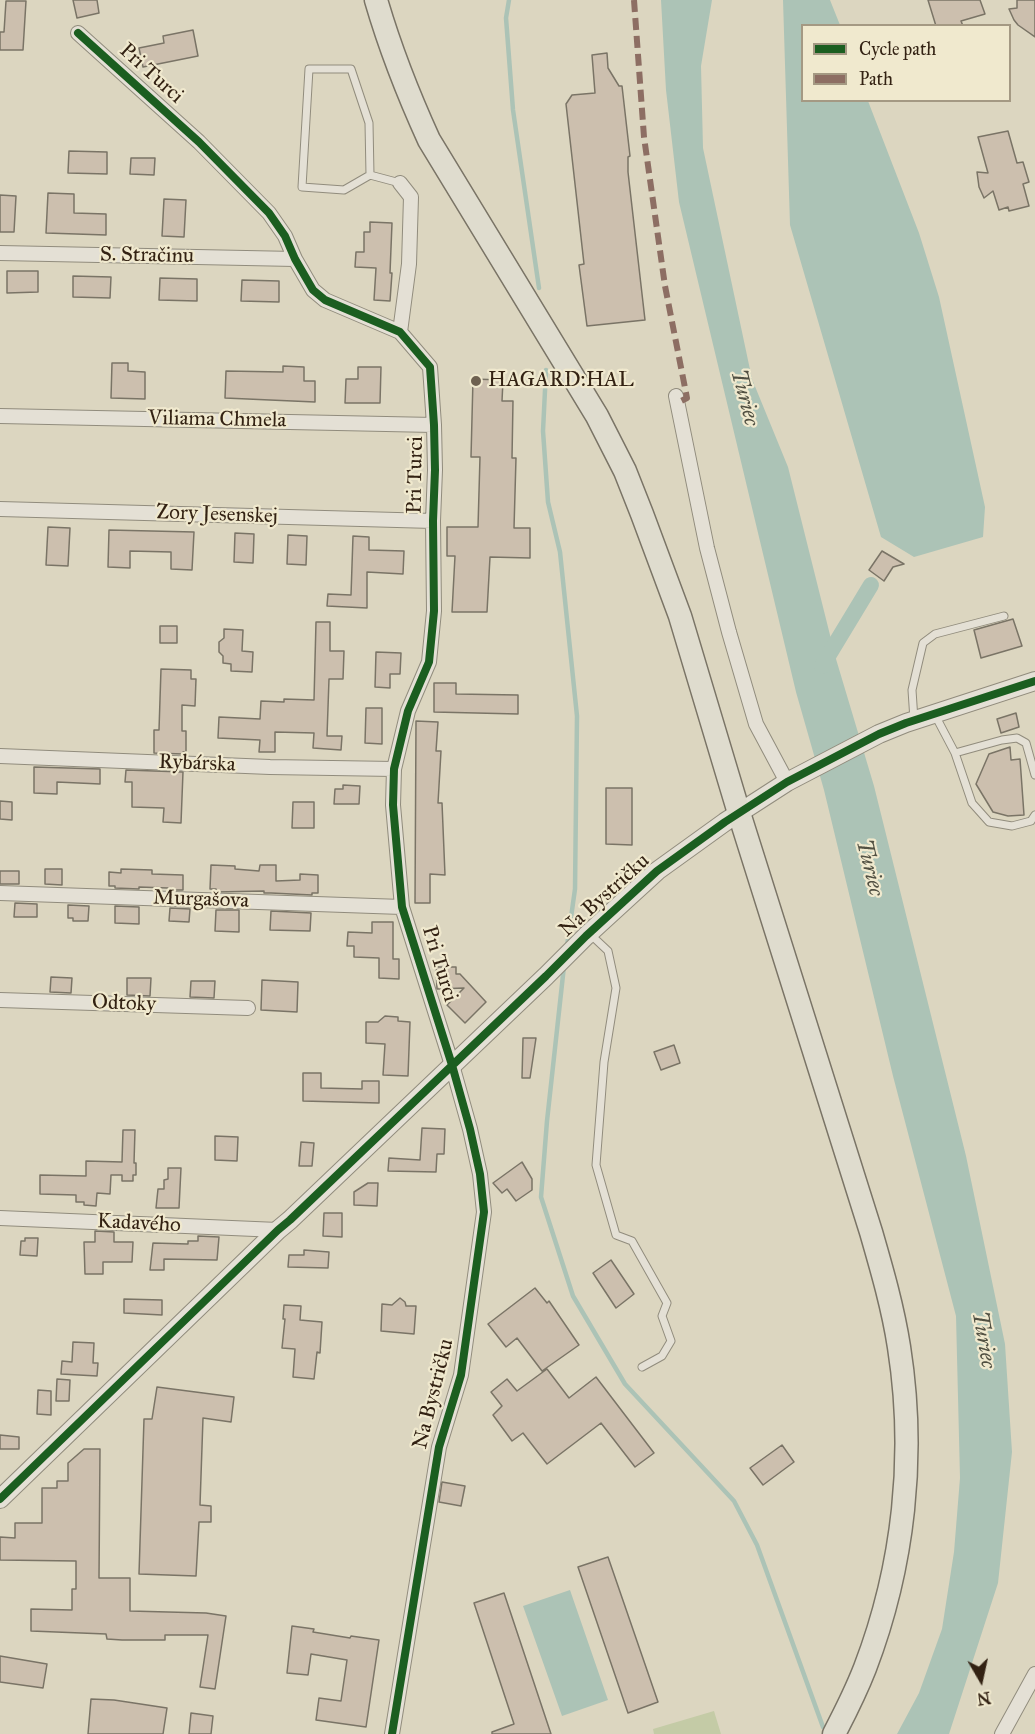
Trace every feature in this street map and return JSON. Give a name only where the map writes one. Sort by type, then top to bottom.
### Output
[{"type":"main road","points":[[376,0],[405,87],[429,140],[597,416],[625,471],[660,557],[871,1232],[889,1299],[904,1384],[906,1474],[903,1517],[882,1616],[865,1669],[834,1734]]},
{"type":"street","name":"Pri Turci","points":[[78,33],[198,142],[269,213],[285,236],[313,290],[325,300],[400,332],[430,367],[435,470],[434,612],[429,662],[408,711],[394,769],[393,805],[402,907],[452,1065]]},
{"type":"street","points":[[400,183],[411,197],[409,264],[400,332]]},
{"type":"street","name":"S. Stračinu","points":[[0,253],[295,259]]},
{"type":"street","points":[[676,396],[707,548],[756,724],[794,779]]},
{"type":"street","name":"Viliama Chmela","points":[[0,416],[434,425]]},
{"type":"street","name":"Zory Jesenskej","points":[[0,509],[433,521]]},
{"type":"street","name":"Na Bystričku","points":[[0,1499],[278,1230],[546,976],[587,934],[657,871],[691,845],[794,779],[879,734],[934,713],[1035,681]]},
{"type":"street","name":"Rybárska","points":[[0,756],[270,767],[394,769]]},
{"type":"street","name":"Murgašova","points":[[0,893],[402,907]]},
{"type":"street","name":"Odtoky","points":[[0,1000],[248,1008]]},
{"type":"street","name":"Na Bystričku","points":[[392,1734],[439,1447],[462,1375],[483,1232],[483,1195],[476,1150],[452,1065]]},
{"type":"street","name":"Kadavého","points":[[0,1218],[278,1230]]},
{"type":"street","points":[[1002,1734],[1035,1674]]},
{"type":"lane","points":[[370,175],[369,123],[351,69],[309,69],[302,187],[344,190],[370,175],[400,183]]},
{"type":"lane","points":[[915,720],[912,690],[923,642],[935,634],[1004,616]]},
{"type":"lane","points":[[934,713],[955,753],[972,803],[989,822],[1012,826],[1031,821],[1035,815]]},
{"type":"lane","points":[[955,753],[1017,738],[1026,743],[1035,775]]},
{"type":"lane","points":[[587,934],[608,951],[616,988],[604,1062],[596,1165],[616,1235],[632,1241],[667,1302],[662,1316],[671,1341],[662,1356],[642,1367]]},
{"type":"green space","points":[[714,1711],[721,1734],[654,1734],[653,1729]]},
{"type":"water","name":"Turiec","points":[[661,0],[712,0],[701,66],[703,148],[752,379],[788,467],[836,659],[874,786],[966,1156],[1005,1344],[1012,1452],[998,1583],[949,1734],[897,1734],[919,1693],[942,1629],[954,1552],[960,1478],[956,1316],[893,1076],[824,790],[796,692],[679,202],[666,90]]},
{"type":"water","points":[[783,0],[830,0],[840,24],[801,24],[801,102],[868,102],[919,233],[939,297],[985,507],[983,537],[914,557],[881,537],[790,225]]},
{"type":"water","points":[[570,1590],[608,1700],[562,1716],[523,1606]]},
{"type":"building","points":[[73,0],[97,0],[99,13],[77,18]]},
{"type":"building","points":[[928,0],[980,0],[985,14],[961,21],[962,24],[935,24]]},
{"type":"building","points":[[1017,0],[1035,0],[1035,37],[1014,20],[1009,9],[1017,8]]},
{"type":"building","points":[[6,1],[26,1],[23,50],[0,50],[0,32],[4,32]]},
{"type":"building","points":[[193,30],[198,56],[143,67],[139,48],[164,43],[163,36]]},
{"type":"building","points":[[607,53],[608,68],[619,86],[622,86],[630,156],[628,157],[628,172],[645,320],[587,326],[579,265],[584,264],[566,104],[572,95],[595,93],[592,55]]},
{"type":"building","points":[[1008,131],[1017,163],[1023,162],[1029,182],[1023,184],[1029,206],[1009,211],[1008,207],[999,210],[993,191],[984,198],[979,187],[977,172],[988,173],[978,137]]},
{"type":"building","points":[[69,151],[107,152],[107,174],[68,173]]},
{"type":"building","points":[[131,158],[155,158],[154,175],[130,174]]},
{"type":"building","points":[[48,193],[74,194],[74,213],[106,214],[106,235],[46,233]]},
{"type":"building","points":[[0,195],[16,196],[14,232],[0,232]]},
{"type":"building","points":[[164,199],[186,200],[184,237],[162,236]]},
{"type":"building","points":[[370,222],[392,223],[390,301],[374,300],[376,268],[355,267],[356,252],[364,252],[364,232],[370,232]]},
{"type":"building","points":[[7,271],[38,271],[38,292],[7,293]]},
{"type":"building","points":[[73,276],[111,277],[110,298],[73,297]]},
{"type":"building","points":[[160,278],[197,279],[197,301],[159,300]]},
{"type":"building","points":[[242,280],[279,281],[279,302],[241,301]]},
{"type":"building","points":[[112,363],[128,363],[128,371],[145,372],[145,399],[111,398]]},
{"type":"building","points":[[283,366],[304,367],[304,381],[315,381],[315,402],[225,398],[226,371],[283,372]]},
{"type":"building","points":[[358,367],[381,367],[380,403],[345,403],[346,379],[358,379]]},
{"type":"building","points":[[473,379],[503,380],[502,401],[513,401],[512,458],[516,458],[514,528],[530,528],[530,558],[490,557],[487,612],[452,612],[455,556],[447,556],[447,527],[478,527],[480,457],[471,457]]},
{"type":"building","points":[[48,527],[70,528],[68,566],[46,565]]},
{"type":"building","points":[[109,530],[194,532],[192,570],[171,569],[171,552],[130,551],[130,568],[108,567]]},
{"type":"building","points":[[235,533],[254,534],[253,563],[234,562]]},
{"type":"building","points":[[288,535],[307,536],[306,565],[287,564]]},
{"type":"building","points":[[353,536],[369,537],[369,550],[404,551],[403,574],[367,572],[367,608],[327,606],[328,594],[351,595]]},
{"type":"building","points":[[882,551],[904,564],[893,567],[884,581],[869,570]]},
{"type":"building","points":[[1013,619],[1022,646],[981,658],[974,630]]},
{"type":"building","points":[[316,622],[330,622],[330,651],[344,651],[343,679],[329,679],[327,736],[342,736],[341,750],[313,748],[314,733],[275,732],[275,752],[259,752],[260,740],[218,738],[219,717],[260,719],[261,701],[314,700]]},
{"type":"building","points":[[160,626],[177,626],[177,643],[160,643]]},
{"type":"building","points":[[224,629],[243,630],[242,651],[253,652],[252,672],[231,671],[231,664],[223,663],[223,656],[219,652],[219,642],[224,638]]},
{"type":"building","points":[[376,652],[401,653],[400,674],[390,674],[390,688],[375,687]]},
{"type":"building","points":[[161,669],[191,670],[191,679],[196,679],[195,706],[182,705],[182,731],[186,731],[186,752],[183,754],[154,753],[154,730],[159,730]]},
{"type":"building","points":[[434,683],[456,683],[456,694],[518,695],[518,714],[434,712]]},
{"type":"building","points":[[366,708],[382,708],[382,744],[365,743]]},
{"type":"building","points":[[1016,713],[1019,727],[1001,733],[997,719]]},
{"type":"building","points":[[416,721],[438,722],[436,751],[441,751],[438,803],[442,803],[445,875],[430,874],[430,903],[415,903]]},
{"type":"building","points":[[1010,747],[1011,760],[1020,759],[1024,815],[1008,816],[993,812],[976,784],[989,754]]},
{"type":"building","points":[[34,767],[100,769],[100,784],[57,782],[57,794],[34,793]]},
{"type":"building","points":[[126,770],[183,772],[181,823],[163,822],[164,808],[132,807],[132,782],[125,782]]},
{"type":"building","points":[[343,785],[360,786],[359,804],[334,804],[335,789],[343,789]]},
{"type":"building","points":[[606,788],[632,788],[632,845],[606,844]]},
{"type":"building","points":[[0,801],[12,802],[12,820],[0,819]]},
{"type":"building","points":[[293,802],[314,802],[314,828],[292,828]]},
{"type":"building","points":[[211,865],[235,866],[235,869],[259,871],[260,865],[276,865],[276,881],[300,880],[300,874],[318,875],[318,893],[312,893],[312,895],[264,893],[264,891],[216,892],[216,889],[210,889]]},
{"type":"building","points":[[45,869],[62,869],[62,885],[45,884]]},
{"type":"building","points":[[121,869],[152,870],[152,874],[183,875],[183,890],[109,886],[109,872],[121,873]]},
{"type":"building","points":[[0,871],[19,871],[19,884],[0,884]]},
{"type":"building","points":[[15,903],[37,904],[37,917],[14,917]]},
{"type":"building","points":[[68,905],[89,906],[88,921],[73,921],[73,918],[68,918]]},
{"type":"building","points":[[115,906],[139,907],[139,924],[115,923]]},
{"type":"building","points":[[170,908],[190,909],[189,922],[169,921]]},
{"type":"building","points":[[216,910],[239,910],[239,932],[215,931]]},
{"type":"building","points":[[271,911],[311,913],[310,931],[270,930]]},
{"type":"building","points":[[372,922],[393,922],[393,959],[399,959],[399,979],[379,978],[379,958],[354,957],[354,946],[347,946],[348,932],[372,933]]},
{"type":"building","points":[[436,967],[456,967],[456,974],[460,974],[486,1002],[465,1023],[447,1005],[464,988],[437,989]]},
{"type":"building","points":[[51,977],[72,978],[71,993],[50,992]]},
{"type":"building","points":[[127,978],[151,978],[150,996],[127,995]]},
{"type":"building","points":[[262,980],[298,982],[297,1012],[261,1010]]},
{"type":"building","points":[[191,981],[215,981],[214,998],[190,997]]},
{"type":"building","points":[[385,1016],[398,1017],[398,1021],[410,1022],[408,1076],[383,1075],[385,1044],[366,1043],[366,1022],[378,1022]]},
{"type":"building","points":[[523,1038],[536,1038],[530,1078],[522,1078]]},
{"type":"building","points":[[674,1045],[680,1063],[661,1070],[654,1052]]},
{"type":"building","points":[[303,1073],[321,1073],[321,1088],[362,1089],[362,1081],[379,1081],[379,1103],[303,1101]]},
{"type":"building","points":[[422,1128],[445,1129],[444,1154],[437,1154],[436,1172],[388,1171],[389,1158],[420,1160]]},
{"type":"building","points":[[123,1130],[135,1130],[136,1175],[133,1175],[133,1181],[122,1181],[122,1175],[111,1175],[110,1194],[97,1193],[96,1206],[76,1202],[76,1195],[40,1194],[40,1175],[86,1176],[86,1161],[122,1162]]},
{"type":"building","points":[[215,1136],[238,1137],[237,1161],[215,1160]]},
{"type":"building","points":[[301,1142],[314,1143],[312,1166],[299,1166]]},
{"type":"building","points":[[522,1162],[532,1179],[532,1190],[516,1201],[507,1189],[502,1193],[493,1183]]},
{"type":"building","points":[[168,1168],[181,1168],[179,1208],[156,1208],[158,1189],[164,1189],[164,1180],[168,1179]]},
{"type":"building","points":[[368,1183],[378,1183],[377,1206],[354,1205],[354,1192]]},
{"type":"building","points":[[324,1213],[342,1213],[342,1237],[323,1236]]},
{"type":"building","points":[[95,1231],[114,1232],[114,1242],[133,1242],[132,1262],[103,1262],[103,1274],[85,1274],[84,1242],[95,1242]]},
{"type":"building","points":[[198,1236],[219,1237],[217,1260],[164,1259],[164,1270],[150,1270],[153,1243],[188,1244],[188,1241],[198,1241]]},
{"type":"building","points":[[25,1238],[38,1238],[37,1256],[20,1255],[21,1241],[25,1241]]},
{"type":"building","points":[[304,1250],[329,1252],[328,1268],[288,1267],[289,1255],[304,1255]]},
{"type":"building","points":[[611,1260],[634,1294],[616,1308],[593,1273]]},
{"type":"building","points":[[535,1288],[547,1303],[549,1301],[579,1345],[542,1371],[517,1338],[506,1347],[488,1324]]},
{"type":"building","points":[[400,1298],[406,1306],[416,1306],[414,1334],[381,1331],[382,1304],[392,1305]]},
{"type":"building","points":[[124,1299],[162,1300],[162,1315],[124,1313]]},
{"type":"building","points":[[284,1305],[301,1306],[300,1320],[322,1322],[320,1353],[317,1352],[314,1379],[293,1377],[295,1349],[282,1348]]},
{"type":"building","points":[[73,1342],[94,1343],[93,1363],[98,1363],[97,1376],[61,1374],[62,1361],[72,1362]]},
{"type":"building","points":[[547,1369],[569,1398],[596,1377],[654,1453],[635,1467],[601,1423],[547,1464],[523,1433],[512,1441],[493,1415],[502,1406],[491,1392],[507,1379],[517,1391]]},
{"type":"building","points":[[57,1379],[70,1380],[69,1401],[56,1401]]},
{"type":"building","points":[[157,1387],[234,1397],[231,1422],[203,1418],[200,1505],[211,1506],[211,1522],[199,1522],[196,1576],[139,1574],[144,1419],[152,1419]]},
{"type":"building","points":[[38,1390],[51,1391],[51,1415],[37,1414]]},
{"type":"building","points":[[0,1435],[19,1437],[19,1449],[0,1449]]},
{"type":"building","points":[[782,1445],[794,1462],[763,1485],[750,1468]]},
{"type":"building","points":[[84,1449],[100,1449],[99,1578],[130,1578],[130,1611],[206,1613],[226,1616],[215,1689],[200,1687],[208,1635],[165,1635],[165,1640],[122,1640],[107,1639],[106,1634],[31,1631],[31,1609],[72,1610],[72,1589],[76,1589],[76,1561],[0,1560],[0,1537],[15,1538],[15,1523],[42,1523],[42,1488],[57,1488],[57,1481],[68,1481],[68,1463]]},
{"type":"building","points":[[442,1482],[465,1486],[461,1506],[439,1502]]},
{"type":"building","points":[[608,1557],[658,1702],[628,1713],[578,1567]]},
{"type":"building","points":[[504,1593],[551,1734],[492,1734],[492,1732],[514,1724],[474,1603]]},
{"type":"building","points":[[292,1626],[350,1638],[351,1636],[379,1640],[366,1727],[316,1720],[319,1698],[341,1701],[347,1660],[311,1654],[308,1675],[287,1673]]},
{"type":"building","points":[[0,1656],[47,1664],[43,1688],[0,1682]]},
{"type":"building","points":[[91,1699],[167,1708],[163,1734],[88,1734]]},
{"type":"building","points":[[191,1713],[213,1716],[211,1734],[189,1734]]},
{"type":"waterway","points":[[509,0],[506,18],[513,110],[539,288]]},
{"type":"waterway","points":[[546,370],[543,431],[548,502],[560,552],[577,716],[575,889],[567,946]]},
{"type":"waterway","points":[[822,666],[871,585]]},
{"type":"waterway","points":[[564,966],[541,1197],[573,1296],[625,1384],[734,1501],[757,1545],[823,1727]]},
{"type":"marked path","points":[[634,0],[644,137],[665,286],[687,398],[677,403]]},
{"type":"cycle path","points":[[78,33],[199,142],[269,213],[285,236],[313,290],[325,300],[400,332],[430,367],[435,470],[434,611],[429,662],[408,711],[394,769],[393,805],[402,907],[470,1129],[480,1174],[484,1212],[461,1375],[439,1447],[392,1734]]},
{"type":"cycle path","points":[[0,1499],[278,1230],[657,871],[725,822],[787,782],[879,734],[1035,681]]},
{"type":"place","name":"HAGARD:HAL","points":[[476,381]]}]
